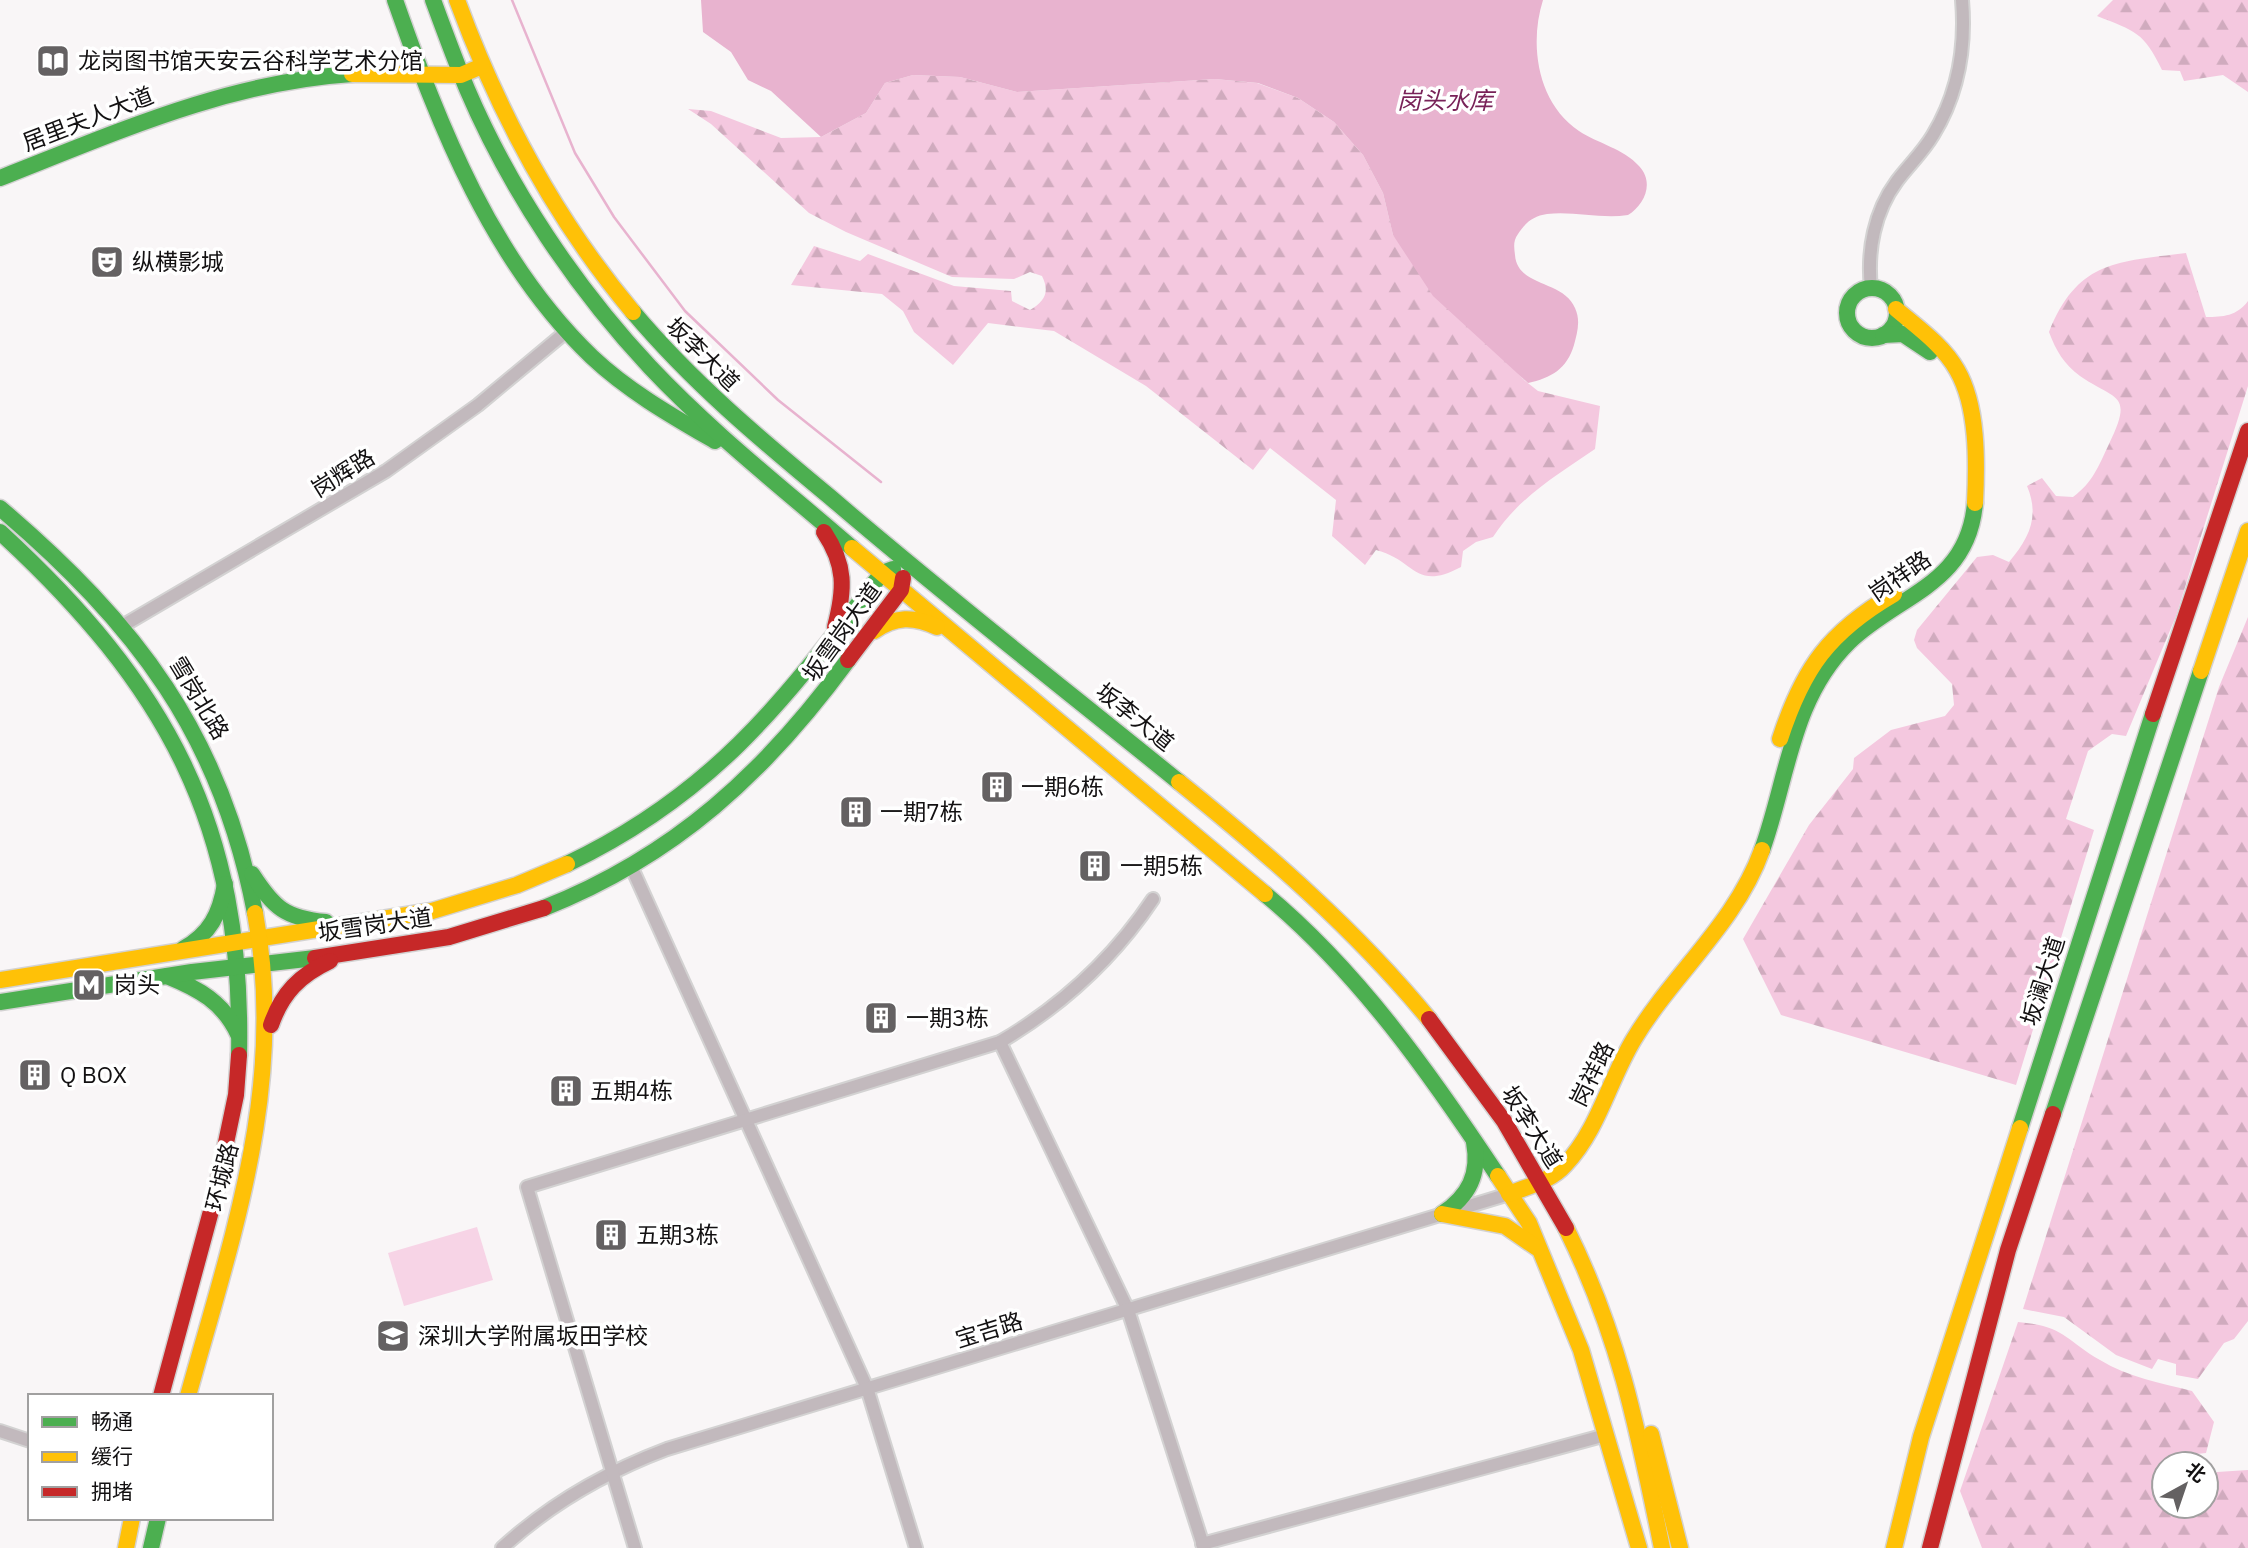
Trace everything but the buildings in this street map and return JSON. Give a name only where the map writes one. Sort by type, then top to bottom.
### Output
[{"type":"main road","points":[[395,0],[423,76],[495,229],[567,331],[609,372],[648,402],[761,469]]},
{"type":"main road","name":"坂李大道","points":[[433,0],[461,75],[518,189],[579,281],[666,384],[901,590],[1290,915],[1380,1013],[1436,1082],[1529,1223],[1581,1350],[1639,1548]]},
{"type":"main road","name":"坂李大道","points":[[457,0],[482,66],[520,146],[550,198],[597,268],[642,324],[716,401],[907,564],[1201,799],[1278,864],[1340,923],[1416,1003],[1476,1081],[1538,1177],[1584,1271],[1614,1339],[1624,1374],[1640,1432],[1662,1548]]},
{"type":"main road","name":"居里夫人大道","points":[[0,178],[168,112],[239,90],[349,74],[461,75],[482,66]]},
{"type":"main road","points":[[1871,288],[1887,294],[1896,309],[1894,324],[1883,335],[1866,338],[1858,334],[1848,320],[1847,311],[1855,295],[1871,288]]},
{"type":"main road","name":"岗祥路","points":[[1509,1194],[1538,1177],[1561,1170],[1581,1144],[1622,1061],[1645,1022],[1704,950],[1736,905],[1769,831],[1798,722],[1821,676],[1843,648],[1868,625],[1924,592],[1943,576],[1965,545],[1973,521],[1976,496],[1972,416],[1967,392],[1945,351],[1896,309]]},
{"type":"main road","name":"岗祥路","points":[[1538,1177],[1571,1138],[1635,1016],[1711,921],[1738,876],[1758,827],[1790,703],[1810,663],[1828,640],[1850,620],[1926,575],[1942,559],[1954,540],[1961,519],[1963,496],[1956,396],[1942,367],[1920,343],[1903,334],[1883,335]]},
{"type":"main road","name":"坂澜大道","points":[[1894,1548],[1921,1437],[2144,740],[2248,431]]},
{"type":"main road","name":"雪岗北路","points":[[0,508],[45,544],[124,625],[174,692],[199,736],[222,791],[244,860],[264,964]]},
{"type":"main road","points":[[807,508],[837,550],[845,576],[845,593],[832,638]]},
{"type":"main road","points":[[1930,1548],[2008,1250],[2248,531]]},
{"type":"main road","name":"雪岗北路","points":[[0,532],[30,558],[108,642],[148,695],[198,792],[218,846],[242,966]]},
{"type":"main road","name":"坂雪岗大道","points":[[0,980],[261,941],[411,915],[473,900],[552,871],[619,838],[685,793],[737,749],[797,685],[882,573],[907,564]]},
{"type":"main road","name":"坂雪岗大道","points":[[0,1002],[166,976],[420,943],[483,929],[544,908],[631,866],[694,825],[753,774],[800,725],[901,590],[907,564]]},
{"type":"main road","points":[[852,654],[879,627],[901,618],[923,620],[962,640]]},
{"type":"main road","points":[[244,860],[278,911],[291,918],[348,924]]},
{"type":"main road","points":[[175,953],[193,944],[216,922],[226,880]]},
{"type":"main road","points":[[267,1043],[275,1011],[296,978],[355,951]]},
{"type":"main road","name":"环城路","points":[[189,1394],[254,1144],[267,1043],[264,964]]},
{"type":"main road","name":"环城路","points":[[162,1394],[214,1211],[239,1072],[242,966]]},
{"type":"main road","points":[[166,976],[199,988],[216,999],[230,1015],[240,1036]]},
{"type":"main road","points":[[1442,1214],[1466,1196],[1474,1182],[1477,1152],[1473,1138]]},
{"type":"main road","points":[[1442,1214],[1486,1218],[1506,1224],[1523,1234],[1542,1257]]},
{"type":"main road","points":[[1624,1374],[1647,1418],[1680,1548]]},
{"type":"main road","points":[[126,1548],[132,1520]]},
{"type":"main road","points":[[152,1548],[158,1520]]},
{"type":"street","points":[[1871,288],[1870,248],[1881,208],[1894,185],[1935,132],[1955,85],[1964,33],[1962,0]]},
{"type":"street","name":"岗辉路","points":[[124,625],[386,471],[478,405],[567,331]]},
{"type":"street","points":[[631,866],[867,1388],[916,1548]]},
{"type":"street","points":[[635,1548],[527,1186],[1000,1042],[1040,1017],[1094,972],[1126,937],[1153,899]]},
{"type":"street","points":[[1000,1042],[1128,1310],[1203,1546],[1606,1435]]},
{"type":"street","name":"宝吉路","points":[[502,1548],[548,1511],[612,1472],[677,1446],[1509,1194]]},
{"type":"street","points":[[0,1431],[28,1440]]},
{"type":"green space","points":[[2113,0],[2248,0],[2248,92],[2223,75],[2184,81],[2180,71],[2162,70],[2150,48],[2137,34],[2097,16]]},
{"type":"green space","points":[[913,75],[960,77],[1017,92],[1215,79],[1257,83],[1298,98],[1334,122],[1363,155],[1383,193],[1393,235],[1524,380],[1538,391],[1600,406],[1595,449],[1526,499],[1493,537],[1476,542],[1463,551],[1461,567],[1445,574],[1424,575],[1400,560],[1376,550],[1365,565],[1332,536],[1336,500],[1270,448],[1253,470],[1146,386],[1054,331],[988,323],[953,365],[914,332],[903,311],[882,294],[791,285],[814,246],[860,261],[868,254],[954,286],[1011,291],[1012,301],[1030,310],[1045,296],[1046,287],[1042,276],[1030,272],[1014,279],[952,277],[846,232],[809,213],[711,124],[688,109],[711,111],[781,138],[821,137],[866,113],[885,83]]},
{"type":"green space","points":[[2186,253],[2206,317],[2229,315],[2248,301],[2248,386],[2176,616],[2126,736],[2112,734],[2088,751],[2066,819],[2094,830],[2016,1085],[1781,1015],[1743,939],[1809,825],[1853,769],[1854,758],[1891,730],[1945,716],[1954,705],[1952,684],[1917,648],[1914,640],[1917,630],[1977,557],[1993,555],[2009,562],[2016,553],[2027,536],[2032,517],[2031,497],[2027,486],[2042,478],[2056,496],[2073,497],[2086,486],[2094,474],[2116,427],[2120,415],[2117,400],[2074,371],[2055,345],[2049,332],[2060,308],[2087,278],[2102,269],[2140,259]]},
{"type":"green space","points":[[2248,617],[2248,1321],[2234,1339],[2224,1343],[2198,1379],[2176,1375],[2176,1364],[2158,1359],[2152,1369],[2116,1355],[2064,1317],[2023,1309],[2219,687]]},
{"type":"green space","points":[[2018,1322],[2034,1324],[2055,1330],[2088,1353],[2122,1371],[2192,1391],[2214,1422],[2207,1450],[2150,1450],[2150,1520],[2220,1520],[2220,1472],[2248,1470],[2248,1548],[1982,1548],[1960,1491]]},
{"type":"shaded area","points":[[477,1227],[493,1280],[404,1306],[388,1253]]},
{"type":"water","name":"岗头水库","points":[[701,0],[1543,0],[1537,53],[1545,89],[1565,119],[1579,131],[1626,155],[1639,166],[1646,179],[1646,193],[1639,206],[1628,215],[1547,214],[1530,221],[1516,237],[1515,255],[1524,273],[1561,292],[1575,308],[1578,318],[1575,340],[1567,360],[1551,375],[1528,383],[1433,296],[1393,235],[1383,193],[1363,155],[1334,122],[1298,98],[1258,83],[1215,79],[1017,92],[960,77],[913,75],[885,83],[866,113],[821,137],[771,91],[748,80],[731,52],[703,32]]},
{"type":"waterway","points":[[512,0],[575,153],[614,217],[685,311],[778,400],[881,482]]},
{"type":"traffic: fast","points":[[395,0],[451,144],[498,236],[525,279],[592,357],[620,381],[715,441]]},
{"type":"traffic: fast","points":[[433,0],[467,89],[503,164],[547,236],[596,304],[650,367],[698,415],[852,548]]},
{"type":"traffic: fast","points":[[0,178],[172,112],[260,87],[352,74]]},
{"type":"traffic: fast","points":[[1872,288],[1889,296],[1897,313],[1889,330],[1872,338],[1855,330],[1847,313],[1855,296],[1872,288]]},
{"type":"traffic: fast","points":[[633,312],[703,386],[778,453],[1179,782]]},
{"type":"traffic: fast","points":[[1883,335],[1903,334],[1930,352]]},
{"type":"traffic: fast","points":[[1762,850],[1794,740],[1815,688],[1830,664],[1849,642],[1945,570],[1959,553],[1970,531],[1975,503]]},
{"type":"traffic: fast","points":[[0,508],[49,551],[92,595],[131,640],[166,687],[195,737],[220,791],[240,849],[255,913]]},
{"type":"traffic: fast","points":[[0,532],[58,589],[108,646],[150,704],[184,764],[209,828],[227,897],[237,972],[239,1055]]},
{"type":"traffic: fast","points":[[567,864],[619,836],[707,774],[779,702],[882,573],[893,569]]},
{"type":"traffic: fast","points":[[544,908],[635,863],[714,807],[784,739],[848,660]]},
{"type":"traffic: fast","points":[[2053,1114],[2201,671]]},
{"type":"traffic: fast","points":[[2020,1128],[2153,714]]},
{"type":"traffic: fast","points":[[252,874],[267,895],[282,909],[300,918],[326,922]]},
{"type":"traffic: fast","points":[[183,949],[207,930],[217,914],[225,884]]},
{"type":"traffic: fast","points":[[1265,894],[1332,957],[1392,1026],[1447,1100],[1498,1176]]},
{"type":"traffic: fast","points":[[0,1002],[192,972],[315,958]]},
{"type":"traffic: fast","points":[[167,976],[209,998],[225,1013],[238,1034]]},
{"type":"traffic: fast","points":[[1442,1214],[1466,1192],[1474,1174],[1474,1142]]},
{"type":"traffic: fast","points":[[151,1548],[158,1520]]},
{"type":"traffic: slow","points":[[457,0],[491,84],[532,164],[578,240],[633,312]]},
{"type":"traffic: slow","points":[[352,74],[461,75],[482,66]]},
{"type":"traffic: slow","points":[[1896,309],[1945,352],[1964,384],[1975,435],[1975,503]]},
{"type":"traffic: slow","points":[[2201,671],[2248,531]]},
{"type":"traffic: slow","points":[[852,548],[1265,894]]},
{"type":"traffic: slow","points":[[1780,739],[1798,692],[1821,654],[1852,623],[1894,594]]},
{"type":"traffic: slow","points":[[874,631],[889,622],[905,619],[937,627]]},
{"type":"traffic: slow","points":[[1179,782],[1310,894],[1372,955],[1429,1019]]},
{"type":"traffic: slow","points":[[1509,1194],[1553,1175],[1577,1151],[1587,1136],[1634,1039],[1737,901],[1762,850]]},
{"type":"traffic: slow","points":[[0,980],[432,911],[517,885],[567,864]]},
{"type":"traffic: slow","points":[[189,1394],[237,1217],[260,1098],[264,1037],[263,976],[255,913]]},
{"type":"traffic: slow","points":[[1894,1548],[1921,1437],[2020,1128]]},
{"type":"traffic: slow","points":[[1498,1176],[1529,1223],[1581,1350],[1639,1548]]},
{"type":"traffic: slow","points":[[1442,1214],[1505,1226],[1537,1248]]},
{"type":"traffic: slow","points":[[1566,1228],[1585,1268],[1614,1346],[1635,1424],[1662,1548]]},
{"type":"traffic: slow","points":[[1651,1434],[1680,1548]]},
{"type":"traffic: slow","points":[[126,1548],[132,1520]]},
{"type":"traffic: jam","points":[[2153,714],[2248,431]]},
{"type":"traffic: jam","points":[[824,532],[836,555],[842,578],[841,601],[835,627]]},
{"type":"traffic: jam","points":[[848,660],[901,590],[903,578]]},
{"type":"traffic: jam","points":[[315,958],[449,937],[544,908]]},
{"type":"traffic: jam","points":[[271,1025],[293,986],[330,961]]},
{"type":"traffic: jam","points":[[1429,1019],[1504,1121],[1566,1228]]},
{"type":"traffic: jam","points":[[162,1394],[214,1200],[236,1095],[239,1055]]},
{"type":"traffic: jam","points":[[1930,1548],[2008,1250],[2053,1114]]},
{"type":"place","name":"龙岗图书馆天安云谷科学艺术分馆","points":[[53,61]]},
{"type":"place","name":"纵横影城","points":[[107,262]]},
{"type":"place","name":"一期6栋","points":[[997,787]]},
{"type":"place","name":"一期7栋","points":[[856,812]]},
{"type":"place","name":"一期5栋","points":[[1095,866]]},
{"type":"place","name":"岗头","points":[[89,985]]},
{"type":"place","name":"一期3栋","points":[[881,1018]]},
{"type":"place","name":"Q BOX","points":[[35,1075]]},
{"type":"place","name":"五期4栋","points":[[566,1091]]},
{"type":"place","name":"五期3栋","points":[[611,1235]]},
{"type":"place","name":"深圳大学附属坂田学校","points":[[393,1336]]}]
